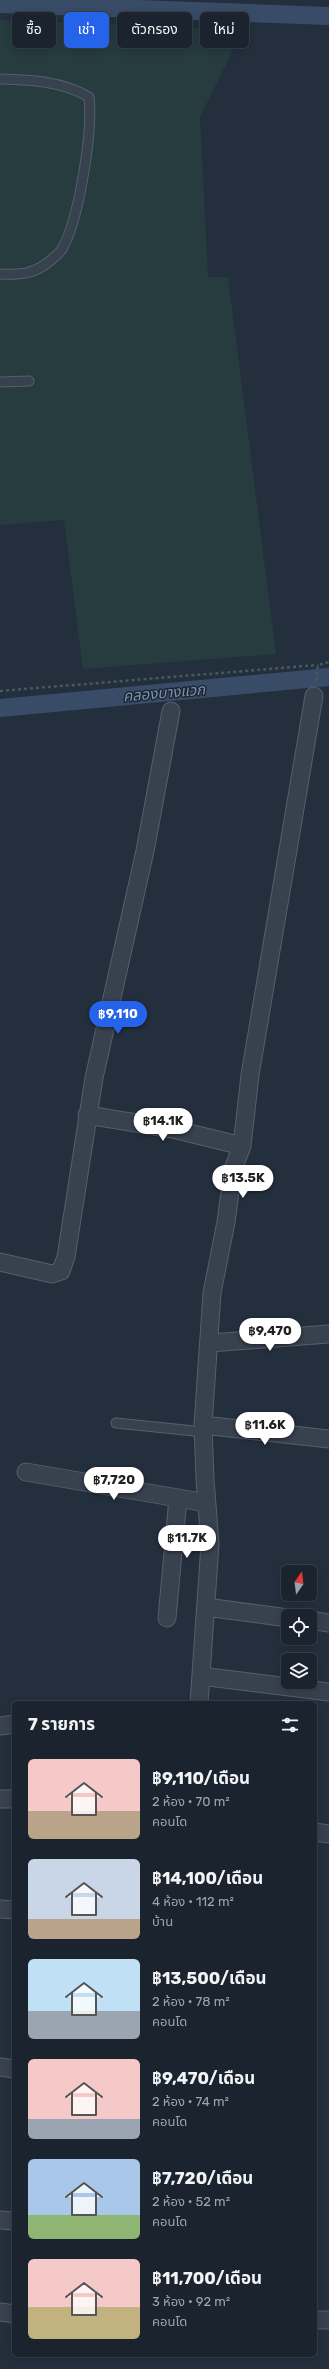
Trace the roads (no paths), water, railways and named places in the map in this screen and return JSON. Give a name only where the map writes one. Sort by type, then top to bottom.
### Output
[{"type":"street","points":[[199,1701],[210,1544],[203,1428],[210,1343],[212,1293],[226,1222],[233,1169],[242,1146],[250,1075],[314,696]]},
{"type":"street","points":[[0,1262],[52,1274],[61,1271],[66,1257],[95,1070],[145,851],[171,711]]},
{"type":"street","points":[[88,1115],[173,1129],[242,1146]]},
{"type":"street","points":[[210,1343],[329,1334]]},
{"type":"street","points":[[203,1428],[329,1439]]},
{"type":"street","points":[[26,1472],[207,1503]]},
{"type":"street","points":[[167,1618],[178,1498]]},
{"type":"street","points":[[206,1607],[281,1617]]},
{"type":"street","points":[[317,1621],[329,1623]]},
{"type":"street","points":[[201,1676],[329,1692]]},
{"type":"street","points":[[0,1726],[12,1724]]},
{"type":"street","points":[[0,1799],[12,1799]]},
{"type":"street","points":[[317,1832],[329,1834]]},
{"type":"street","points":[[0,1909],[12,1910]]},
{"type":"street","points":[[0,2067],[12,2068]]},
{"type":"street","points":[[0,2220],[12,2221]]},
{"type":"street","points":[[0,2312],[12,2314]]},
{"type":"street","points":[[317,2320],[329,2320]]},
{"type":"lane","points":[[0,79],[39,81],[75,88],[89,97],[92,116],[80,190],[74,216],[62,250],[40,269],[22,275],[0,274]]},
{"type":"lane","points":[[0,382],[29,381]]},
{"type":"lane","points":[[116,1422],[203,1428]]},
{"type":"waterway","points":[[0,4],[329,16]]},
{"type":"waterway","name":"คลองบางแวก","points":[[0,708],[329,677]]}]
